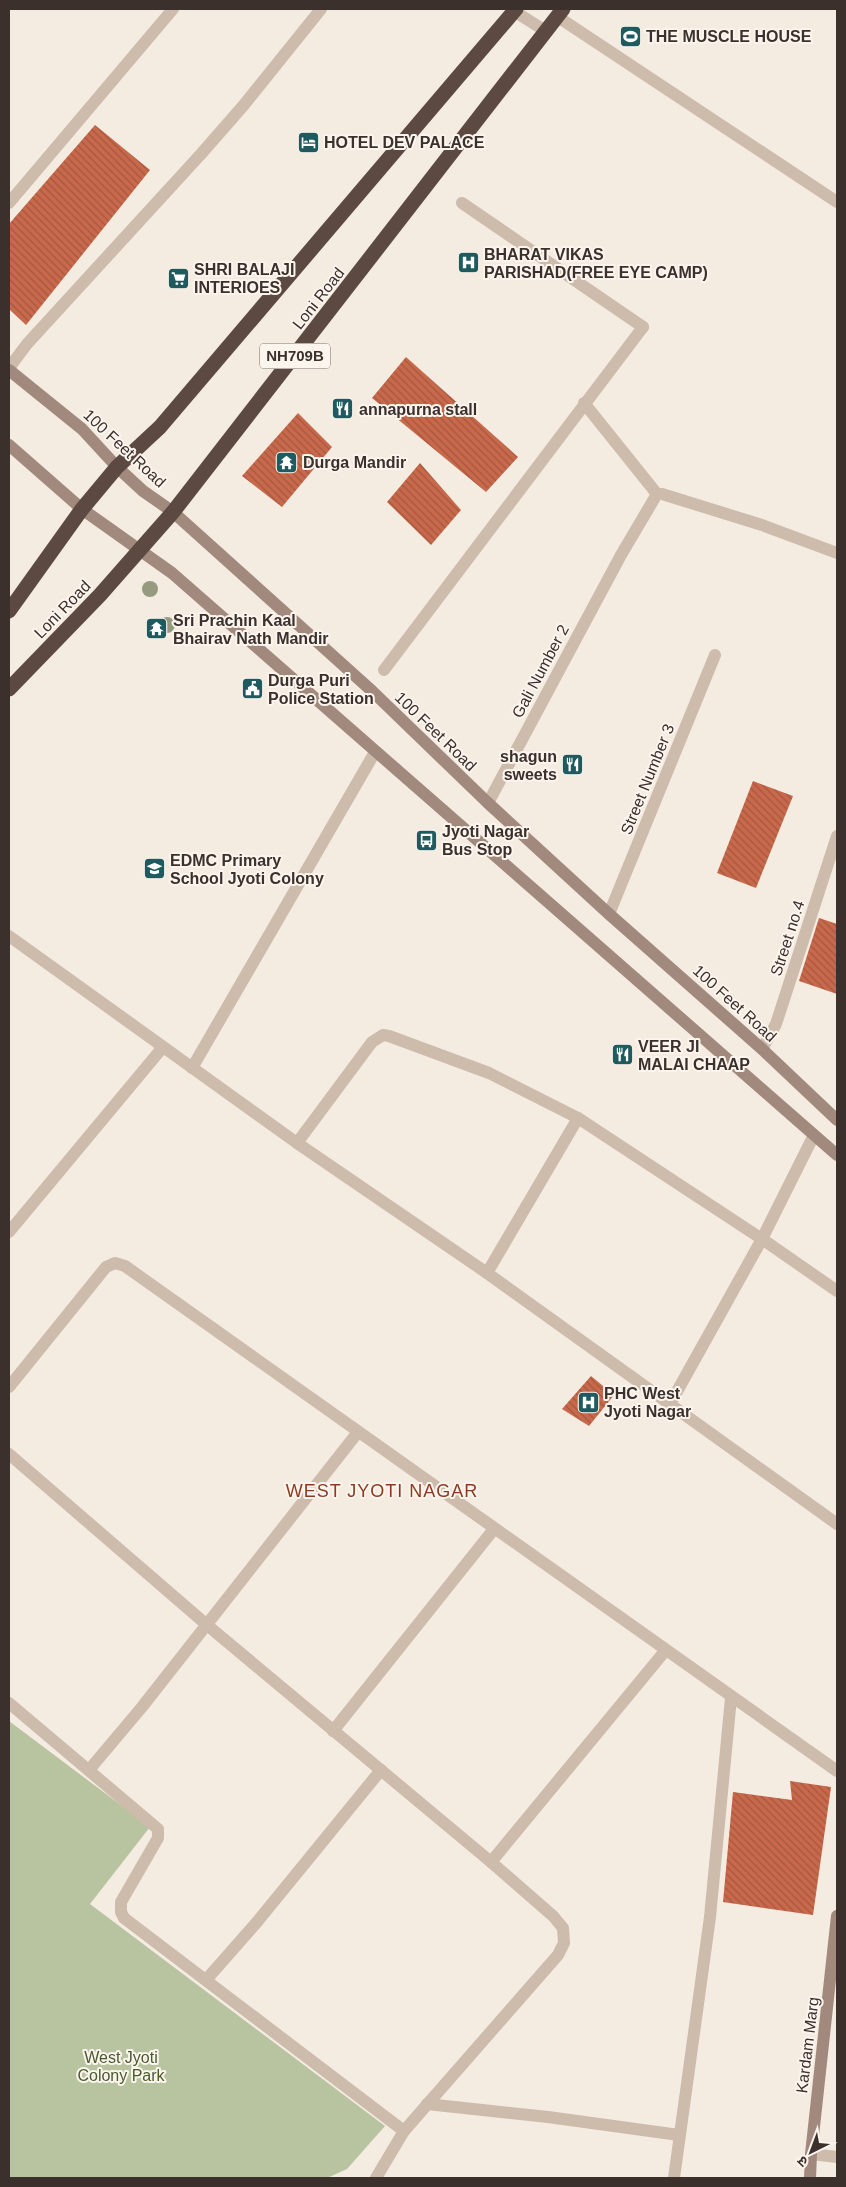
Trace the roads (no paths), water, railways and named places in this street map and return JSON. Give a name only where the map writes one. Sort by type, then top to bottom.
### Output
[{"type":"highway","name":"NH709B","points":[[9,610],[82,509],[117,467],[160,427],[514,10]]},
{"type":"highway","name":"Loni Road","points":[[9,689],[100,595],[139,549],[174,512],[561,13]]},
{"type":"main road","name":"100 Feet Road","points":[[9,369],[82,429],[117,467],[143,491],[174,512],[372,691],[488,803],[609,914],[762,1049],[837,1120]]},
{"type":"main road","points":[[9,445],[82,509],[172,573],[837,1155]]},
{"type":"main road","name":"Kardam Marg","points":[[810,2178],[811,2154],[836,1944],[837,1916]]},
{"type":"street","points":[[9,203],[173,9]]},
{"type":"street","points":[[9,369],[27,344],[243,106],[321,9]]},
{"type":"street","points":[[514,10],[547,32]]},
{"type":"street","points":[[561,13],[837,202]]},
{"type":"street","points":[[384,670],[643,327],[462,203]]},
{"type":"street","points":[[584,403],[657,494],[762,525],[837,553]]},
{"type":"street","name":"Gali Number 2","points":[[488,803],[621,554],[657,494]]},
{"type":"street","name":"Street Number 3","points":[[609,914],[715,655]]},
{"type":"street","points":[[192,1068],[376,752]]},
{"type":"street","name":"Street no.4","points":[[762,1049],[776,1024],[837,836]]},
{"type":"street","points":[[9,936],[297,1143],[487,1273],[837,1524]]},
{"type":"street","points":[[297,1143],[372,1042],[383,1035],[489,1073],[578,1118],[762,1239],[837,1291]]},
{"type":"street","points":[[9,1232],[164,1047]]},
{"type":"street","points":[[487,1273],[578,1118]]},
{"type":"street","points":[[670,1404],[762,1239],[814,1135]]},
{"type":"street","points":[[9,1387],[106,1267],[115,1263],[125,1266],[494,1530],[837,1771]]},
{"type":"street","points":[[89,1770],[142,1707],[358,1432]]},
{"type":"street","points":[[9,1454],[207,1625],[491,1862],[563,1928],[564,1943],[558,1955],[404,2131],[376,2178]]},
{"type":"street","points":[[333,1731],[494,1530]]},
{"type":"street","points":[[491,1862],[665,1651]]},
{"type":"street","points":[[674,2178],[710,1917],[731,1698]]},
{"type":"street","points":[[9,1703],[158,1829],[158,1838],[121,1902],[121,1912],[124,1918],[404,2131]]},
{"type":"street","points":[[206,1980],[257,1922],[381,1770]]},
{"type":"street","points":[[427,2104],[548,2117],[679,2135]]},
{"type":"street","points":[[811,2154],[837,2157]]},
{"type":"place","name":"THE MUSCLE HOUSE","points":[[630,36]]},
{"type":"place","name":"HOTEL DEV PALACE","points":[[308,142]]},
{"type":"place","name":"BHARAT VIKAS PARISHAD(FREE EYE CAMP)","points":[[468,263]]},
{"type":"place","name":"SHRI BALAJI INTERIOES","points":[[178,278]]},
{"type":"place","name":"annapurna stall","points":[[343,409]]},
{"type":"place","name":"Durga Mandir","points":[[287,462]]},
{"type":"place","name":"Sri Prachin Kaal Bhairav Nath Mandir","points":[[157,629]]},
{"type":"place","name":"Durga Puri Police Station","points":[[252,689]]},
{"type":"place","name":"shagun sweets","points":[[573,765]]},
{"type":"place","name":"Jyoti Nagar Bus Stop","points":[[426,840]]},
{"type":"place","name":"EDMC Primary School Jyoti Colony","points":[[154,869]]},
{"type":"place","name":"VEER JI MALAI CHAAP","points":[[622,1055]]},
{"type":"place","name":"PHC West Jyoti Nagar","points":[[588,1402]]},
{"type":"district","name":"WEST JYOTI NAGAR","points":[[382,1491]]},
{"type":"park label","name":"West Jyoti Colony Park","points":[[121,2066]]}]
